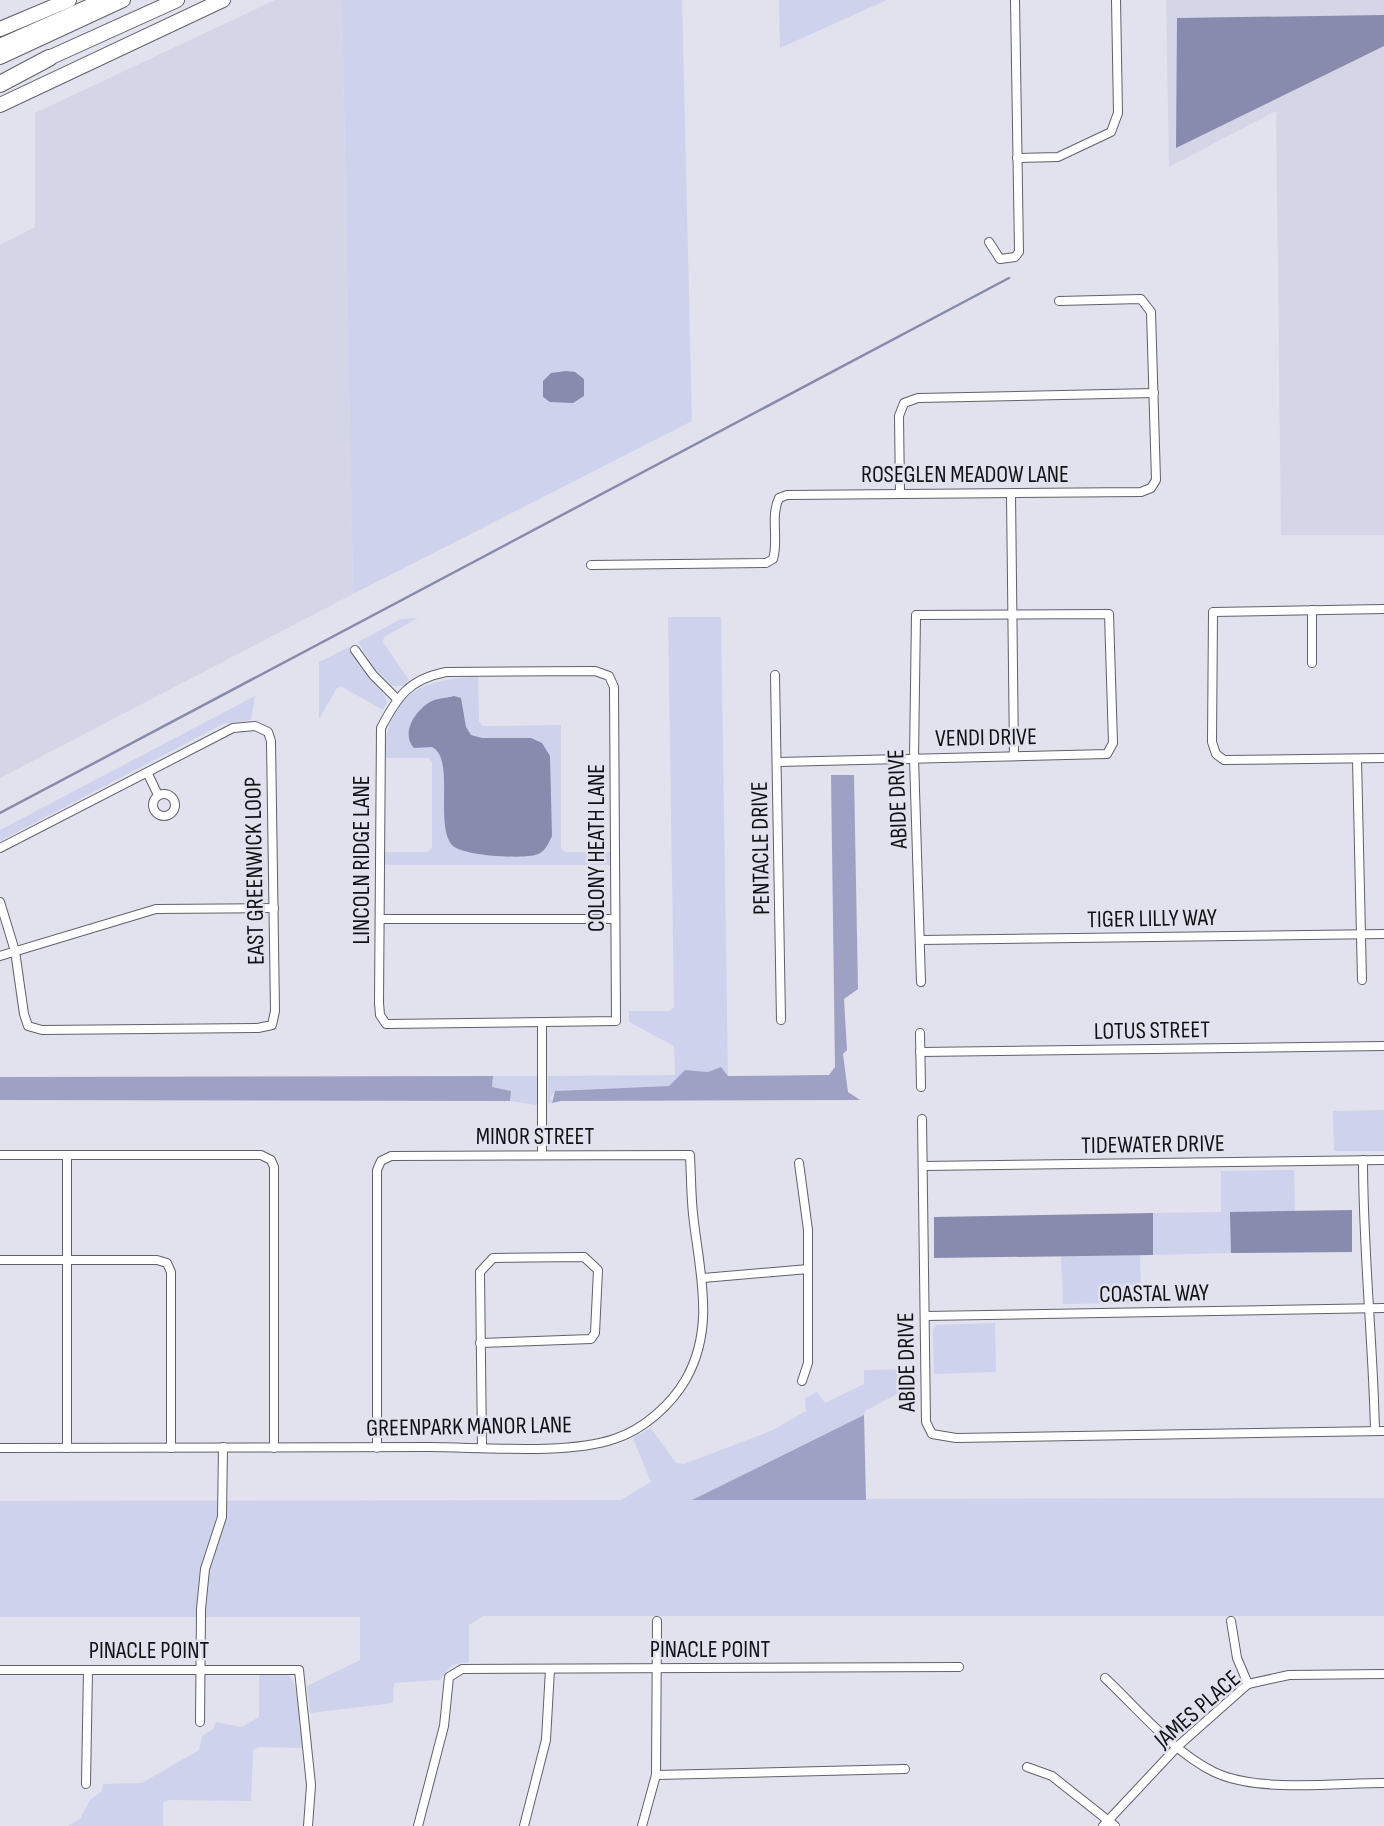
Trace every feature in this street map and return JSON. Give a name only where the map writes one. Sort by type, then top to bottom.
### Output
[{"type":"highway","points":[[0,29],[69,0]]},
{"type":"highway","points":[[0,47],[106,0]]},
{"type":"highway","points":[[0,57],[123,0]]},
{"type":"highway","points":[[0,82],[177,0]]},
{"type":"highway","points":[[0,105],[223,0]]},
{"type":"street","points":[[989,242],[1000,259],[1015,257],[1020,244],[1015,0]]},
{"type":"street","points":[[1017,158],[1058,157],[1111,132],[1118,113],[1116,0]]},
{"type":"street","points":[[900,494],[899,416],[904,403],[918,398],[1154,393],[1150,312],[1141,299],[1059,300]]},
{"type":"street","name":"ROSEGLEN MEADOW LANE","points":[[591,565],[766,563],[772,559],[775,551],[775,506],[779,498],[787,495],[1141,492],[1152,488],[1156,480],[1154,393]]},
{"type":"street","points":[[1011,494],[1014,756]]},
{"type":"street","points":[[1384,609],[1213,612],[1212,742],[1216,754],[1224,760],[1384,758]]},
{"type":"street","points":[[1312,610],[1312,663]]},
{"type":"street","name":"VENDI DRIVE","points":[[778,762],[1111,752],[1109,614],[1012,613]]},
{"type":"street","name":"ABIDE DRIVE","points":[[921,982],[914,758],[916,615],[1012,613]]},
{"type":"street","points":[[355,650],[373,675],[396,698]]},
{"type":"street","name":"COLONY HEATH LANE","points":[[396,698],[428,676],[446,672],[595,671],[609,676],[614,687],[617,1021],[542,1022]]},
{"type":"street","name":"PENTACLE DRIVE","points":[[775,675],[781,1020]]},
{"type":"street","name":"LINCOLN RIDGE LANE","points":[[396,698],[382,729],[380,1015],[386,1024],[542,1022]]},
{"type":"street","name":"EAST GREENWICK LOOP","points":[[15,951],[28,1026],[42,1030],[258,1028],[272,1025],[275,1011],[274,908],[271,741],[268,732],[255,726],[233,727],[148,774]]},
{"type":"street","points":[[1357,759],[1362,980]]},
{"type":"street","points":[[0,848],[148,774],[158,795]]},
{"type":"street","points":[[0,902],[15,951]]},
{"type":"street","points":[[0,956],[156,909],[274,908]]},
{"type":"street","points":[[380,919],[615,919]]},
{"type":"street","name":"TIGER LILLY WAY","points":[[920,940],[1384,934]]},
{"type":"street","points":[[542,1022],[542,1154]]},
{"type":"street","points":[[919,1033],[921,1087]]},
{"type":"street","name":"LOTUS STREET","points":[[920,1052],[1384,1046]]},
{"type":"street","name":"ABIDE DRIVE","points":[[922,1119],[926,1422],[932,1434],[956,1438],[1380,1431]]},
{"type":"street","points":[[0,1155],[261,1155],[271,1160],[274,1167],[274,1448]]},
{"type":"street","points":[[67,1155],[67,1448]]},
{"type":"street","name":"MINOR STREET","points":[[377,1447],[377,1170],[381,1161],[391,1156],[690,1156]]},
{"type":"street","name":"GREENPARK MANOR LANE","points":[[0,1448],[560,1447],[614,1439],[657,1416],[685,1381],[700,1348],[705,1305],[693,1213],[690,1156]]},
{"type":"street","points":[[1363,1160],[1368,1308],[1380,1431]]},
{"type":"street","name":"TIDEWATER DRIVE","points":[[923,1166],[1384,1160]]},
{"type":"street","points":[[799,1163],[807,1207],[808,1269],[808,1363],[802,1381]]},
{"type":"street","points":[[480,1343],[591,1339],[595,1333],[598,1270],[593,1262],[584,1257],[493,1258],[480,1272],[480,1343],[482,1447]]},
{"type":"street","points":[[0,1260],[157,1260],[167,1264],[171,1272],[171,1448]]},
{"type":"street","points":[[703,1278],[808,1269]]},
{"type":"street","name":"COASTAL WAY","points":[[925,1316],[1384,1308]]},
{"type":"street","points":[[200,1722],[205,1569],[222,1517],[223,1447]]},
{"type":"street","points":[[642,1826],[656,1775],[657,1620]]},
{"type":"street","points":[[1231,1621],[1237,1658],[1248,1684]]},
{"type":"street","name":"PINACLE POINT","points":[[418,1826],[444,1726],[447,1684],[449,1677],[462,1669],[958,1667]]},
{"type":"street","points":[[524,1826],[546,1740],[550,1669]]},
{"type":"street","name":"PINACLE POINT","points":[[0,1670],[299,1670],[311,1785],[308,1826]]},
{"type":"street","points":[[86,1784],[88,1670]]},
{"type":"street","name":"JAMES PLACE","points":[[1109,1824],[1178,1746],[1248,1684],[1289,1675],[1384,1674]]},
{"type":"street","points":[[1105,1678],[1178,1746],[1215,1772],[1252,1782],[1384,1783]]},
{"type":"street","points":[[1027,1767],[1052,1776],[1109,1824]]},
{"type":"street","points":[[656,1775],[905,1769]]},
{"type":"shaded area","points":[[275,0],[342,0],[353,594],[0,778],[0,245],[35,227],[35,113]]},
{"type":"shaded area","points":[[342,0],[682,0],[692,421],[353,594]]},
{"type":"shaded area","points":[[779,0],[887,0],[780,48]]},
{"type":"shaded area","points":[[1166,0],[1384,0],[1384,535],[1281,535],[1276,111],[1169,167]]},
{"type":"shaded area","points":[[1384,15],[1384,46],[1176,148],[1177,18]]},
{"type":"shaded area","points":[[575,372],[584,379],[584,396],[573,403],[550,402],[543,397],[543,381],[551,373]]},
{"type":"shaded area","points":[[668,617],[721,617],[728,1076],[721,1067],[708,1072],[685,1070],[669,1086],[555,1091],[551,1096],[552,1103],[548,1104],[548,1076],[675,1075],[674,1046],[629,1022],[629,1011],[670,1011],[674,1007]]},
{"type":"shaded area","points":[[418,618],[384,637],[383,642],[409,680],[403,686],[392,686],[375,669],[358,642],[401,619]]},
{"type":"shaded area","points":[[349,647],[387,702],[383,710],[342,687],[337,688],[319,719],[319,662]]},
{"type":"shaded area","points":[[478,677],[479,721],[483,726],[561,725],[561,848],[565,852],[610,852],[610,865],[384,865],[384,852],[427,852],[432,848],[432,762],[428,758],[384,758],[386,737],[392,719],[400,705],[423,687],[457,678]]},
{"type":"shaded area","points":[[255,696],[251,720],[223,724],[0,841],[0,830]]},
{"type":"shaded area","points":[[454,696],[461,698],[466,727],[471,735],[482,738],[531,738],[542,743],[550,756],[552,836],[546,848],[538,854],[490,856],[466,851],[451,844],[445,821],[444,777],[439,753],[432,747],[414,748],[410,742],[409,729],[416,715],[426,705],[434,700]]},
{"type":"shaded area","points":[[831,775],[854,775],[858,989],[844,999],[847,1050],[843,1054],[848,1092],[860,1100],[552,1103],[555,1091],[669,1086],[685,1070],[708,1072],[721,1067],[728,1076],[829,1075],[835,1067]]},
{"type":"shaded area","points":[[493,1076],[537,1076],[537,1105],[510,1101],[511,1091],[492,1087]]},
{"type":"shaded area","points":[[493,1076],[492,1087],[511,1091],[510,1101],[0,1100],[0,1077]]},
{"type":"shaded area","points":[[1384,1110],[1384,1151],[1334,1151],[1333,1111]]},
{"type":"shaded area","points":[[1294,1170],[1295,1211],[1231,1212],[1231,1253],[1153,1255],[1153,1213],[1221,1212],[1221,1171]]},
{"type":"shaded area","points":[[1352,1210],[1352,1252],[1231,1253],[1230,1212]]},
{"type":"shaded area","points":[[1153,1213],[1153,1255],[934,1258],[934,1217]]},
{"type":"shaded area","points":[[1140,1255],[1141,1303],[1063,1304],[1061,1256]]},
{"type":"shaded area","points":[[995,1323],[996,1372],[934,1374],[933,1330],[936,1325]]},
{"type":"shaded area","points":[[916,1369],[916,1384],[865,1411],[864,1415],[694,1499],[1384,1498],[1384,1616],[483,1616],[469,1625],[469,1662],[452,1665],[440,1680],[394,1683],[393,1703],[310,1713],[307,1686],[360,1660],[360,1617],[0,1617],[0,1501],[621,1500],[651,1482],[633,1438],[651,1428],[676,1463],[684,1464],[773,1430],[806,1411],[805,1398],[817,1392],[825,1403],[864,1384],[864,1370]]},
{"type":"shaded area","points":[[864,1415],[866,1500],[692,1500]]},
{"type":"shaded area","points":[[284,1673],[290,1677],[297,1695],[303,1748],[258,1747],[253,1750],[251,1801],[168,1800],[163,1803],[163,1826],[68,1826],[80,1819],[90,1800],[102,1791],[103,1784],[142,1783],[199,1750],[202,1736],[213,1729],[216,1722],[242,1727],[259,1717],[259,1674]]},
{"type":"waterway","points":[[0,813],[1009,278]]}]
